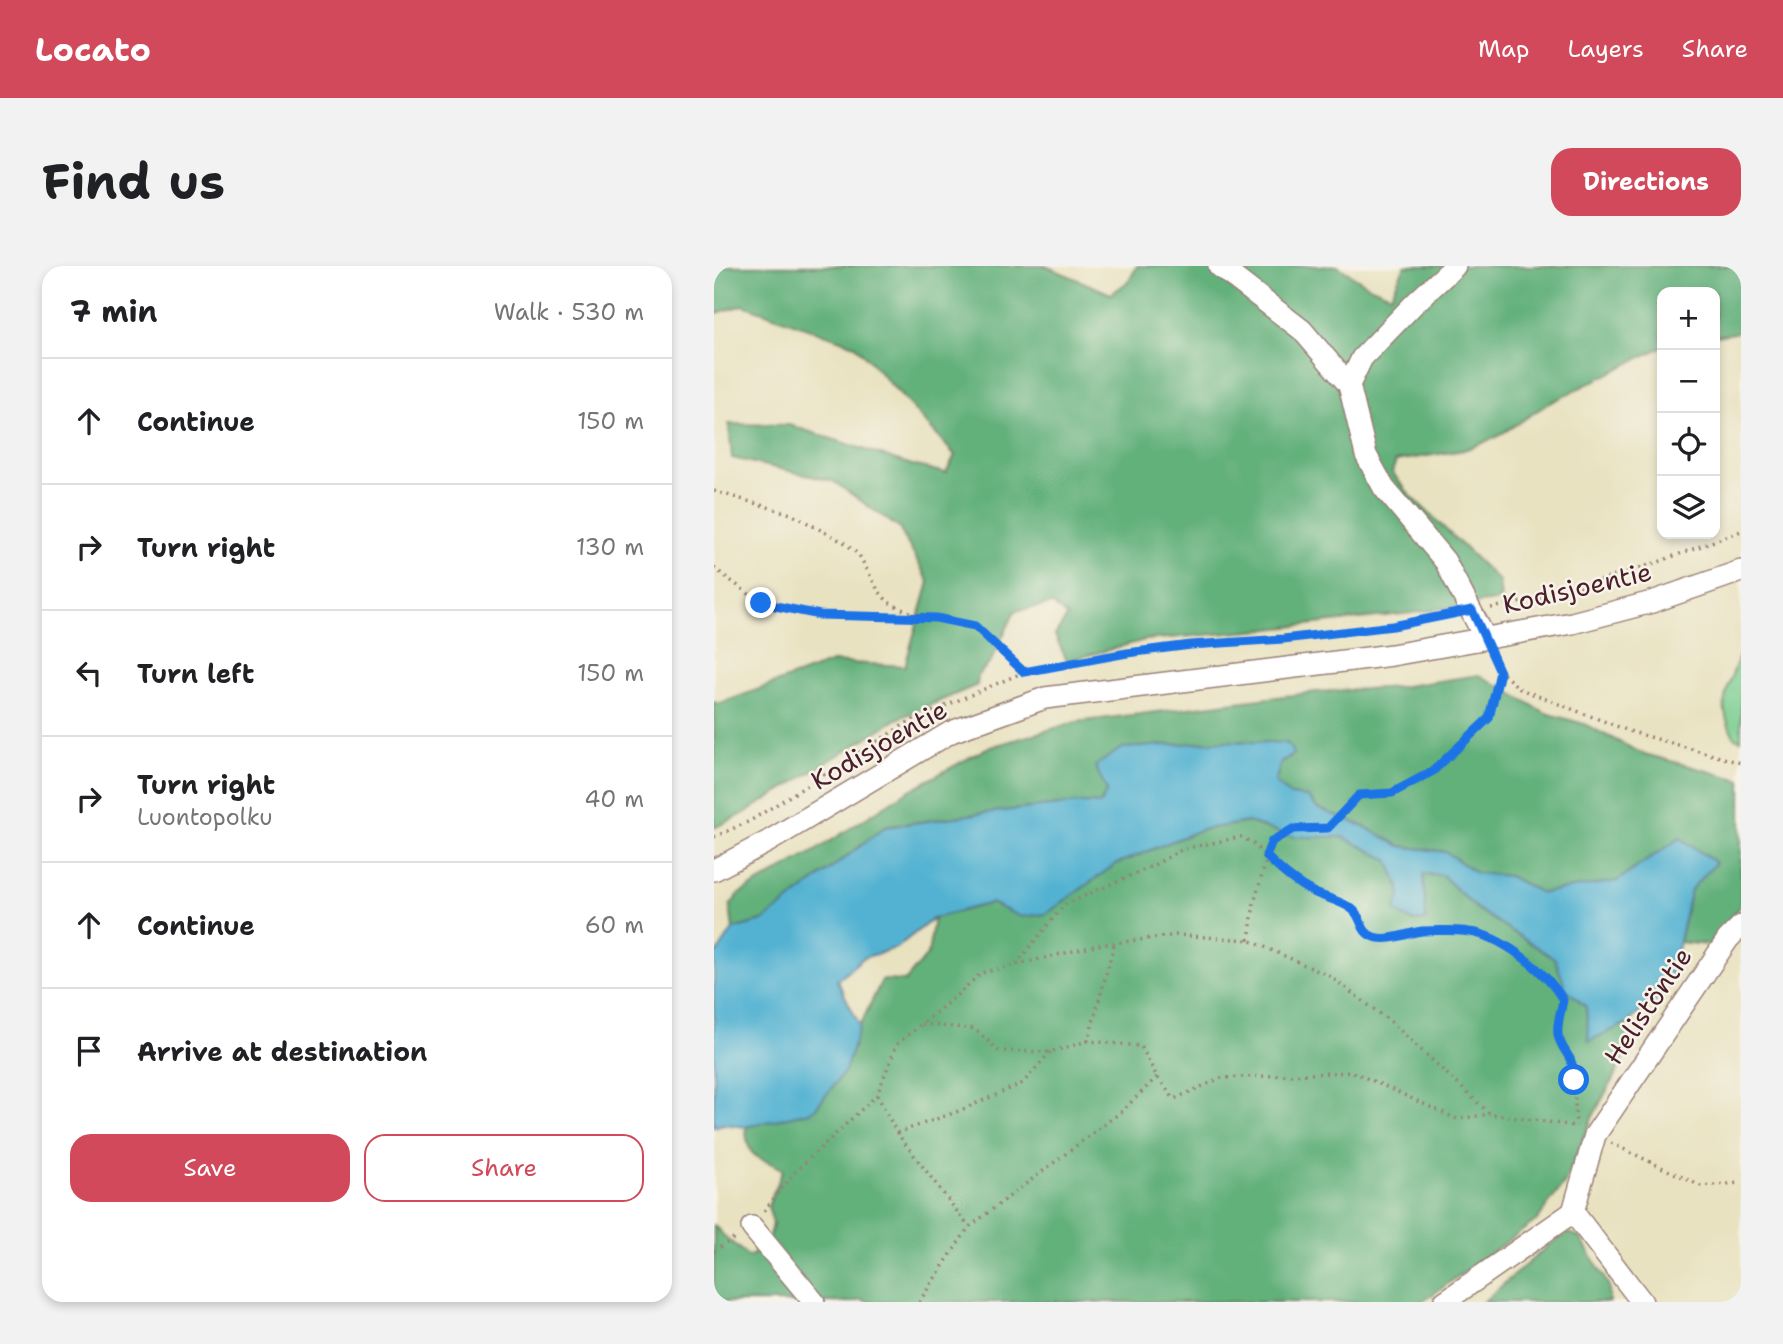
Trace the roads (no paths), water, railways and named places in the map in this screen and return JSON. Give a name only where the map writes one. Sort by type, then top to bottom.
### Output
[{"type":"street","points":[[1219,266],[1302,330],[1349,385],[1366,455],[1384,488],[1445,561],[1485,638]]},
{"type":"street","points":[[1349,385],[1362,358],[1455,266]]},
{"type":"street","name":"Kodisjoentie","points":[[714,870],[769,841],[951,732],[1045,698],[1392,655],[1572,623],[1625,609],[1741,571]]},
{"type":"street","name":"Helistöntie","points":[[1573,1212],[1586,1131],[1741,926]]},
{"type":"street","points":[[1444,1302],[1573,1212],[1642,1302]]},
{"type":"street","points":[[752,1227],[814,1302]]},
{"type":"water","points":[[1224,741],[1287,743],[1294,754],[1281,762],[1275,782],[1290,795],[1308,797],[1317,808],[1365,827],[1400,846],[1446,852],[1476,873],[1509,876],[1541,893],[1617,881],[1680,838],[1716,863],[1691,889],[1671,976],[1661,996],[1627,1023],[1589,1041],[1586,1007],[1566,989],[1555,959],[1476,908],[1442,875],[1423,874],[1426,920],[1412,921],[1395,911],[1401,892],[1388,860],[1344,837],[1294,837],[1248,822],[1200,830],[1116,864],[1046,914],[1021,917],[991,903],[934,918],[896,948],[863,958],[837,980],[860,1026],[845,1071],[813,1111],[746,1127],[723,1124],[714,1127],[714,954],[733,929],[763,921],[885,827],[983,813],[1079,803],[1100,804],[1107,791],[1095,766],[1122,748]]}]
